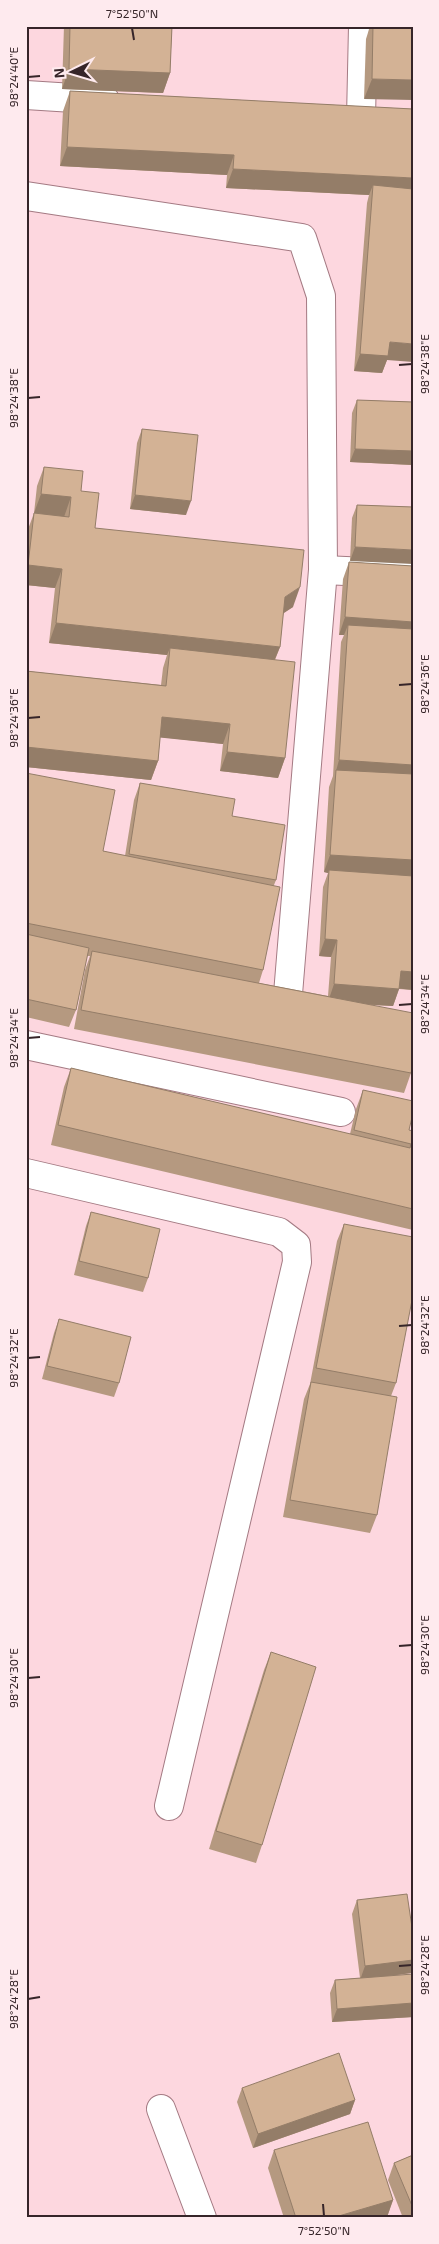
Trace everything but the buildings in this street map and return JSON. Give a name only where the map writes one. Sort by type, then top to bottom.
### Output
[{"type":"street","points":[[331,116],[374,119],[363,26]]},
{"type":"street","points":[[26,95],[134,102]]},
{"type":"street","points":[[26,196],[302,238],[321,296],[323,570],[288,994]]},
{"type":"street","points":[[323,570],[413,574]]},
{"type":"street","points":[[26,1045],[341,1112]]},
{"type":"street","points":[[26,1173],[279,1232],[296,1245],[297,1262],[169,1806]]},
{"type":"street","points":[[160,2109],[202,2218]]}]
